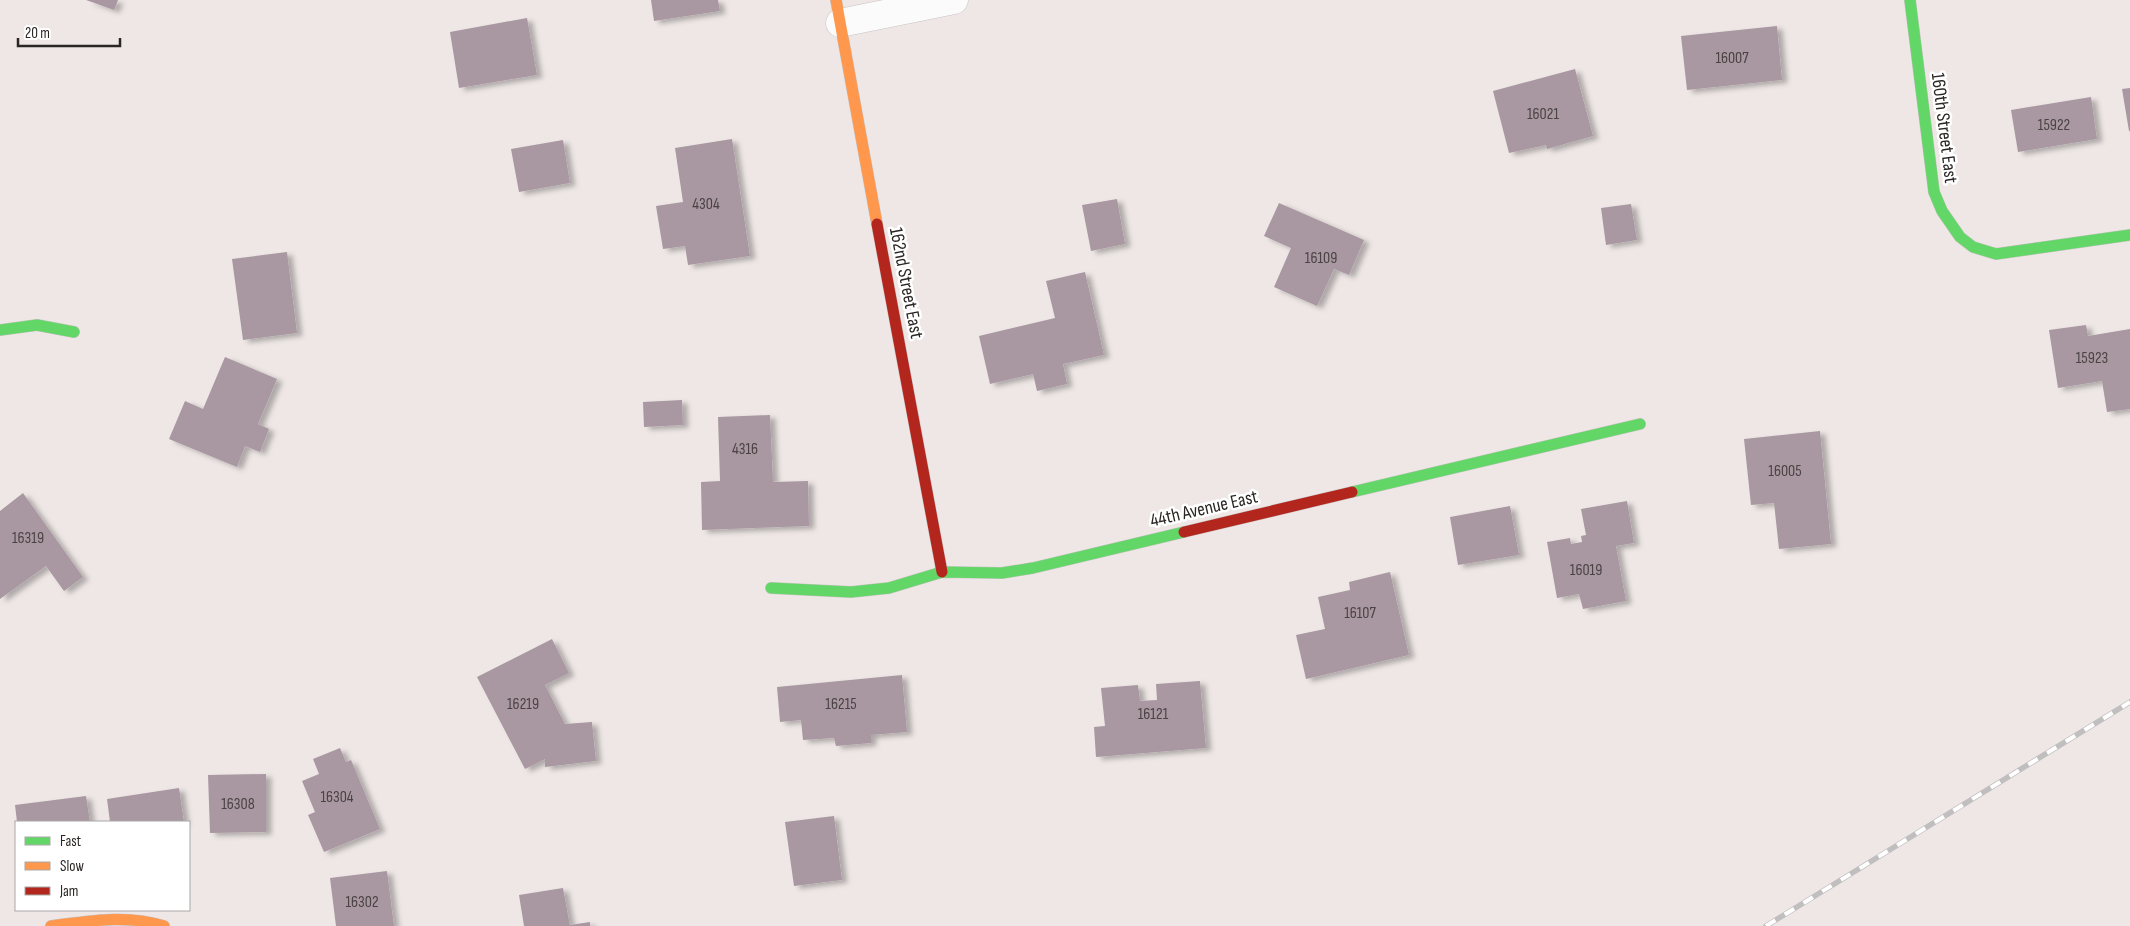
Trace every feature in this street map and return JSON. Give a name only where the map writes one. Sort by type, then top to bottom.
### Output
[{"type":"street","points":[[838,11],[954,0]]},
{"type":"street","name":"160th Street East","points":[[1910,0],[1934,192],[1942,211],[1960,237],[1973,247],[1996,254],[2130,236]]},
{"type":"street","name":"162nd Street East","points":[[838,11],[942,572]]},
{"type":"street","points":[[0,330],[37,325],[74,332]]},
{"type":"street","name":"44th Avenue East","points":[[772,588],[851,592],[889,588],[942,572],[1002,573],[1033,568],[1640,424]]},
{"type":"street","points":[[51,926],[114,918],[151,921],[164,926]]},
{"type":"building","points":[[86,0],[118,0],[114,10]]},
{"type":"building","points":[[651,0],[718,0],[720,11],[654,21]]},
{"type":"building","points":[[527,18],[537,75],[459,88],[450,32]]},
{"type":"building","points":[[1777,26],[1782,80],[1687,90],[1681,36]]},
{"type":"building","points":[[1575,69],[1593,136],[1547,149],[1546,145],[1509,153],[1493,91]]},
{"type":"building","points":[[2130,88],[2130,131],[2129,131],[2122,89]]},
{"type":"building","points":[[2091,97],[2097,139],[2018,152],[2011,110]]},
{"type":"building","points":[[732,139],[750,256],[688,265],[685,246],[663,249],[656,206],[683,202],[675,148]]},
{"type":"building","points":[[563,140],[570,183],[519,192],[511,149]]},
{"type":"building","points":[[1117,199],[1125,244],[1091,251],[1082,205]]},
{"type":"building","points":[[1279,203],[1364,240],[1349,275],[1334,269],[1317,306],[1274,287],[1291,248],[1264,236]]},
{"type":"building","points":[[1631,204],[1637,240],[1606,245],[1601,208]]},
{"type":"building","points":[[287,252],[297,333],[243,340],[232,259]]},
{"type":"building","points":[[1085,272],[1104,355],[1063,364],[1067,384],[1037,391],[1033,374],[990,384],[979,336],[1055,318],[1046,281]]},
{"type":"building","points":[[2086,325],[2088,336],[2130,329],[2130,409],[2107,412],[2102,381],[2058,388],[2049,330]]},
{"type":"building","points":[[225,357],[277,379],[258,424],[269,429],[260,452],[245,446],[237,467],[169,439],[185,401],[203,409]]},
{"type":"building","points":[[682,400],[683,425],[644,427],[643,402]]},
{"type":"building","points":[[770,415],[773,482],[808,481],[809,526],[702,530],[701,482],[720,481],[718,417]]},
{"type":"building","points":[[1820,431],[1831,544],[1779,549],[1774,503],[1751,505],[1744,439]]},
{"type":"building","points":[[23,493],[83,577],[64,591],[46,566],[0,599],[0,511]]},
{"type":"building","points":[[1627,501],[1634,543],[1616,546],[1626,601],[1583,609],[1579,594],[1557,598],[1547,542],[1570,538],[1571,544],[1582,542],[1581,536],[1586,535],[1581,509]]},
{"type":"building","points":[[1510,506],[1519,555],[1458,565],[1450,517]]},
{"type":"building","points":[[1390,572],[1409,655],[1306,679],[1296,635],[1325,629],[1318,597],[1350,590],[1349,582]]},
{"type":"building","points":[[552,639],[569,673],[545,685],[565,724],[592,722],[596,761],[545,767],[545,759],[525,769],[477,677]]},
{"type":"building","points":[[902,675],[907,732],[871,735],[871,743],[836,746],[834,738],[803,740],[801,720],[780,722],[777,687]]},
{"type":"building","points":[[1200,681],[1206,748],[1096,757],[1094,727],[1105,726],[1101,688],[1138,685],[1140,701],[1157,700],[1156,684]]},
{"type":"building","points":[[340,748],[346,762],[351,760],[380,829],[324,852],[308,815],[315,812],[302,781],[319,774],[313,759]]},
{"type":"building","points":[[266,774],[266,832],[210,833],[208,775]]},
{"type":"building","points":[[179,788],[184,821],[110,821],[107,799]]},
{"type":"building","points":[[86,796],[90,821],[17,821],[15,805]]},
{"type":"building","points":[[834,816],[842,880],[794,886],[785,822]]},
{"type":"building","points":[[387,871],[394,926],[336,926],[330,878]]},
{"type":"building","points":[[563,888],[570,926],[524,926],[519,895]]},
{"type":"building","points":[[590,922],[590,926],[570,926],[570,925]]},
{"type":"railway","points":[[1766,926],[2130,702]]},
{"type":"traffic: fast","points":[[1910,0],[1934,192],[1942,211],[1960,237],[1973,247],[1996,254],[2130,235]]},
{"type":"traffic: fast","points":[[0,330],[37,325],[74,332]]},
{"type":"traffic: fast","points":[[1352,492],[1640,424]]},
{"type":"traffic: fast","points":[[771,588],[851,592],[889,588],[942,572],[1002,573],[1033,568],[1184,532]]},
{"type":"traffic: slow","points":[[836,0],[877,224]]},
{"type":"traffic: slow","points":[[51,926],[122,919],[150,922],[164,926]]},
{"type":"traffic: jam","points":[[877,224],[942,572]]},
{"type":"traffic: jam","points":[[1184,532],[1352,492]]}]
